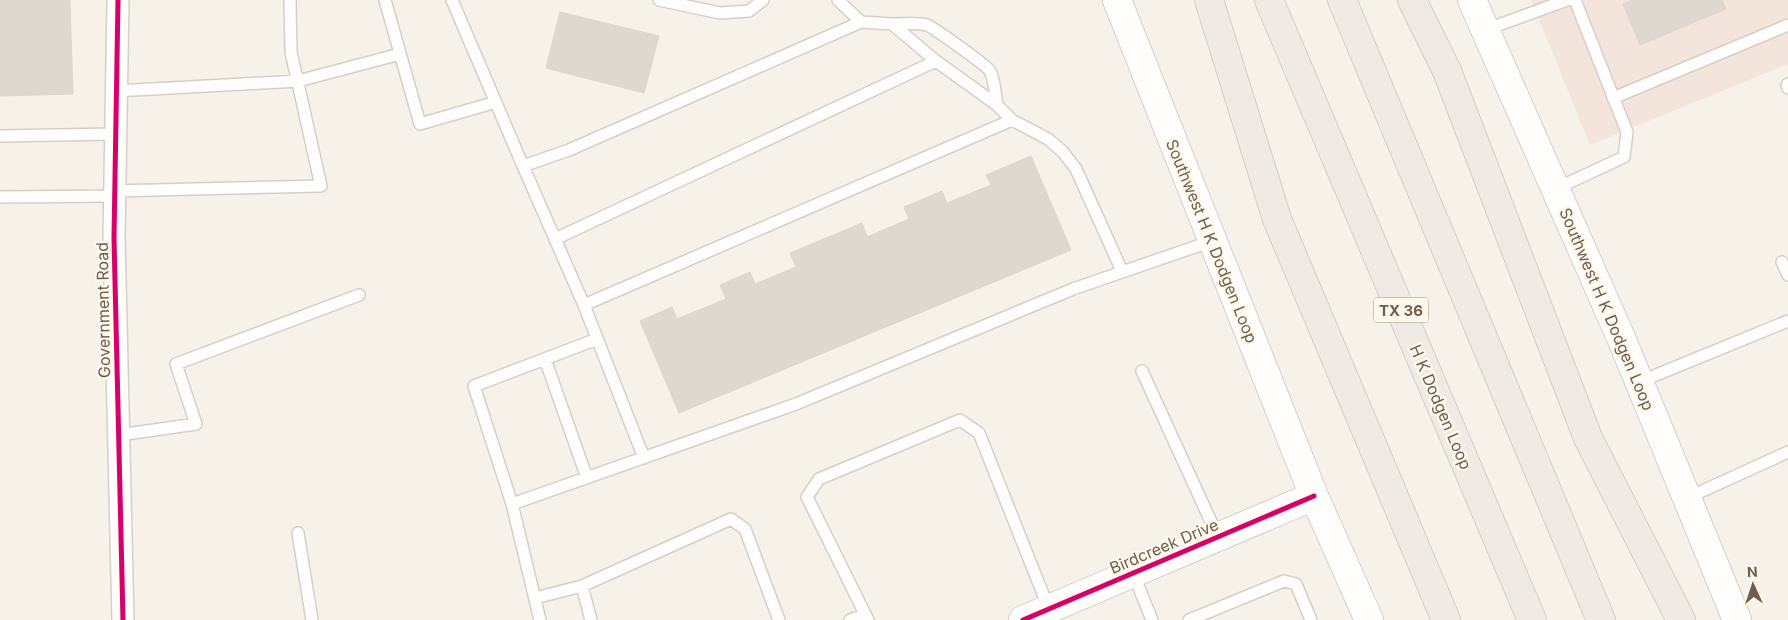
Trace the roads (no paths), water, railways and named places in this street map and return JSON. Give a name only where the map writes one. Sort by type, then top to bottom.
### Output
[{"type":"highway","points":[[1209,0],[1277,218],[1446,620]]},
{"type":"highway","name":"H K Dodgen Loop","points":[[1269,0],[1532,620]]},
{"type":"highway","points":[[1342,0],[1601,620]]},
{"type":"highway","points":[[1412,0],[1447,71],[1588,438],[1682,620]]},
{"type":"main road","name":"Southwest H K Dodgen Loop","points":[[1116,0],[1314,496],[1369,620]]},
{"type":"main road","name":"Southwest H K Dodgen Loop","points":[[1472,0],[1639,382],[1737,620]]},
{"type":"main road","name":"Birdcreek Drive","points":[[1023,620],[1052,614],[1133,573],[1314,496]]},
{"type":"street","name":"Government Road","points":[[118,0],[114,238],[123,620]]},
{"type":"lane","points":[[0,197],[321,186],[291,52],[290,0]]},
{"type":"lane","points":[[384,0],[420,124],[496,102]]},
{"type":"lane","points":[[452,0],[584,306],[644,458]]},
{"type":"lane","points":[[659,0],[709,5],[720,13],[749,12],[764,0]]},
{"type":"lane","points":[[838,0],[861,22]]},
{"type":"lane","points":[[1485,30],[1567,0]]},
{"type":"lane","points":[[1556,189],[1624,157],[1627,132],[1574,0]]},
{"type":"lane","points":[[523,166],[569,150],[861,22],[920,24],[928,26],[990,70],[997,105]]},
{"type":"lane","points":[[892,24],[936,61],[997,105],[1012,120],[1048,139],[1063,152],[1076,169],[1122,271]]},
{"type":"lane","points":[[1614,98],[1788,25]]},
{"type":"lane","points":[[116,90],[298,81],[400,54]]},
{"type":"lane","points":[[555,239],[936,61]]},
{"type":"lane","points":[[584,306],[1012,120]]},
{"type":"lane","points":[[0,136],[116,134]]},
{"type":"lane","points":[[512,504],[796,404],[1073,289],[1212,241]]},
{"type":"lane","points":[[1782,262],[1788,275]]},
{"type":"lane","points":[[119,434],[196,424],[176,364],[359,294]]},
{"type":"lane","points":[[1639,382],[1788,321]]},
{"type":"lane","points":[[540,620],[512,504],[474,386],[597,339]]},
{"type":"lane","points":[[545,359],[586,478]]},
{"type":"lane","points":[[1142,371],[1218,537]]},
{"type":"lane","points":[[850,620],[866,617],[807,497],[819,479],[960,420],[978,433],[1052,614]]},
{"type":"lane","points":[[1687,498],[1788,452]]},
{"type":"lane","points":[[534,598],[582,586],[731,519],[745,529],[779,620]]},
{"type":"lane","points":[[298,533],[312,620]]},
{"type":"lane","points":[[1133,573],[1152,620]]},
{"type":"lane","points":[[1189,620],[1284,581],[1296,584],[1311,620]]},
{"type":"lane","points":[[582,586],[591,620]]}]
